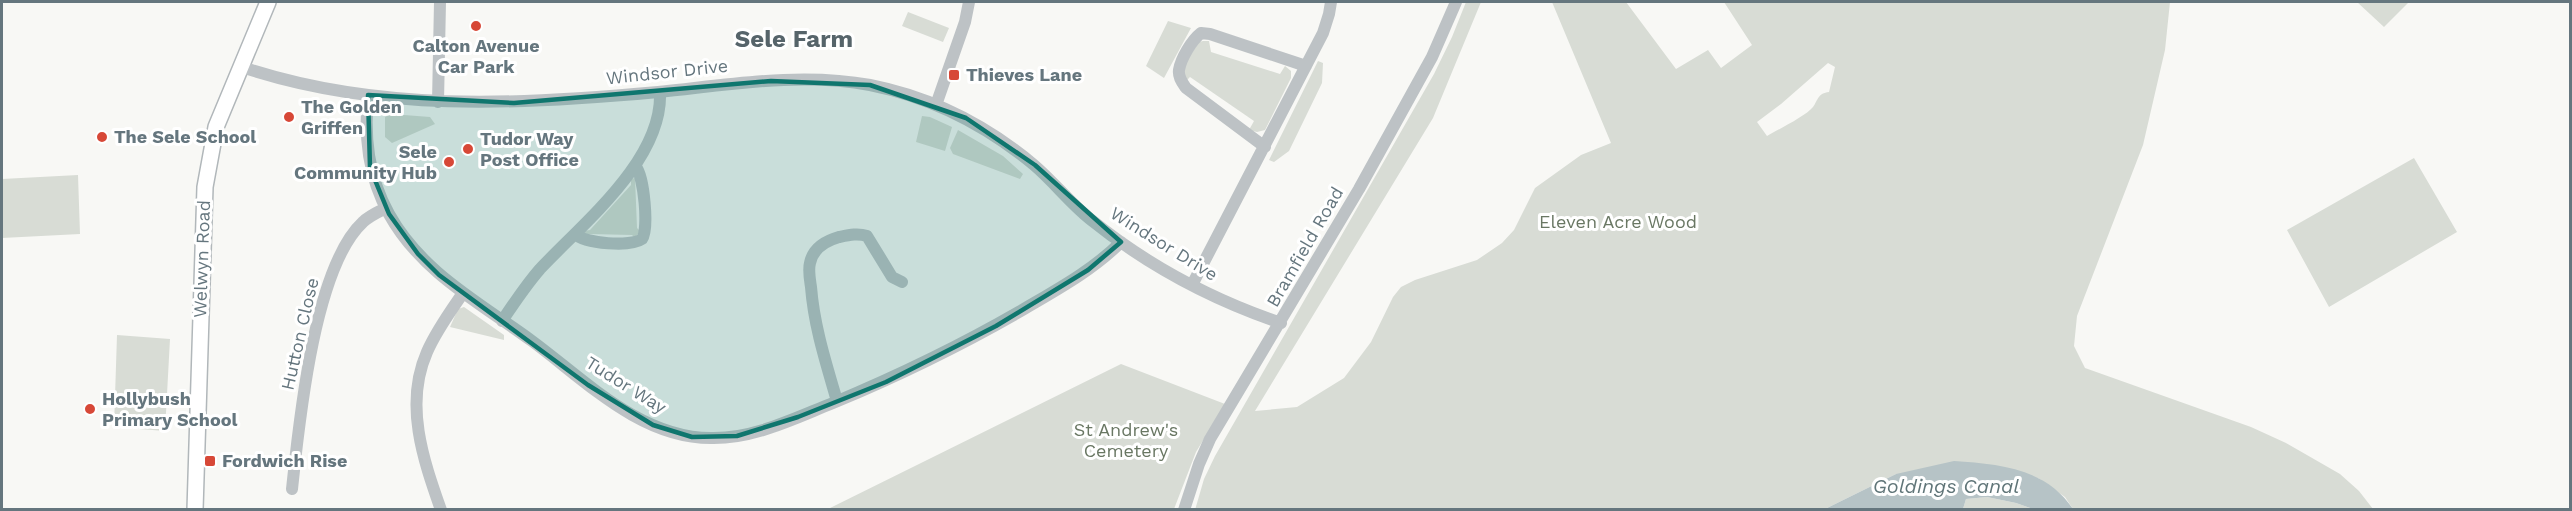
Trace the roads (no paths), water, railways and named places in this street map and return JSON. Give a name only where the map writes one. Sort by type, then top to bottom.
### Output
[{"type":"main road","points":[[256,2],[260,18]]},
{"type":"main road","name":"Welwyn Road","points":[[195,510],[205,187],[216,127],[268,2]]},
{"type":"street","points":[[438,102],[440,2]]},
{"type":"street","points":[[936,105],[965,22],[969,2]]},
{"type":"street","points":[[1192,285],[1323,33],[1331,2]]},
{"type":"street","name":"Bramfield Road","points":[[1184,510],[1210,439],[1359,189],[1432,57],[1456,2]]},
{"type":"street","points":[[1265,147],[1186,88],[1180,79],[1179,69],[1194,38],[1201,33],[1210,34],[1306,66]]},
{"type":"street","name":"Windsor Drive","points":[[242,67],[288,81],[368,95],[438,102],[543,102],[771,81],[820,80],[870,85],[936,105],[966,118],[1035,165],[1087,217],[1121,242],[1192,285],[1236,307],[1281,323]]},
{"type":"street","points":[[502,321],[525,287],[636,167],[659,110],[660,92]]},
{"type":"street","name":"Tudor Way","points":[[368,95],[368,155],[386,208],[401,233],[418,254],[439,275],[588,385],[629,413],[675,434],[712,438],[737,436],[777,424],[886,382],[996,326],[1088,270],[1121,242]]},
{"type":"street","points":[[575,234],[588,241],[630,244],[642,239],[646,228],[641,176],[636,167]]},
{"type":"street","name":"Hutton Close","points":[[292,489],[301,407],[314,339],[338,257],[355,231],[369,218],[386,208]]},
{"type":"street","points":[[837,401],[820,344],[812,297],[810,264],[815,251],[821,244],[831,239],[852,235],[867,236],[892,277],[902,282]]},
{"type":"street","points":[[441,510],[417,428],[416,389],[427,353],[463,293]]},
{"type":"water","name":"Goldings Canal","points":[[1954,461],[2004,467],[2035,477],[2062,495],[2073,509],[2033,509],[1987,497],[1966,499],[1963,509],[1825,509],[1896,474]]},
{"type":"place","name":"Calton Avenue Car Park","points":[[476,26]]},
{"type":"place","name":"Thieves Lane","points":[[954,75]]},
{"type":"place","name":"The Golden Griffen","points":[[289,117]]},
{"type":"place","name":"The Sele School","points":[[102,137]]},
{"type":"place","name":"Tudor Way Post Office","points":[[468,149]]},
{"type":"place","name":"Sele Community Hub","points":[[449,162]]},
{"type":"place","name":"Hollybush Primary School","points":[[90,409]]},
{"type":"place","name":"Fordwich Rise","points":[[210,461]]},
{"type":"district","name":"Sele Farm","points":[[794,39]]},
{"type":"park label","name":"Eleven Acre Wood","points":[[1618,222]]},
{"type":"park label","name":"St Andrew's Cemetery","points":[[1126,440]]}]
